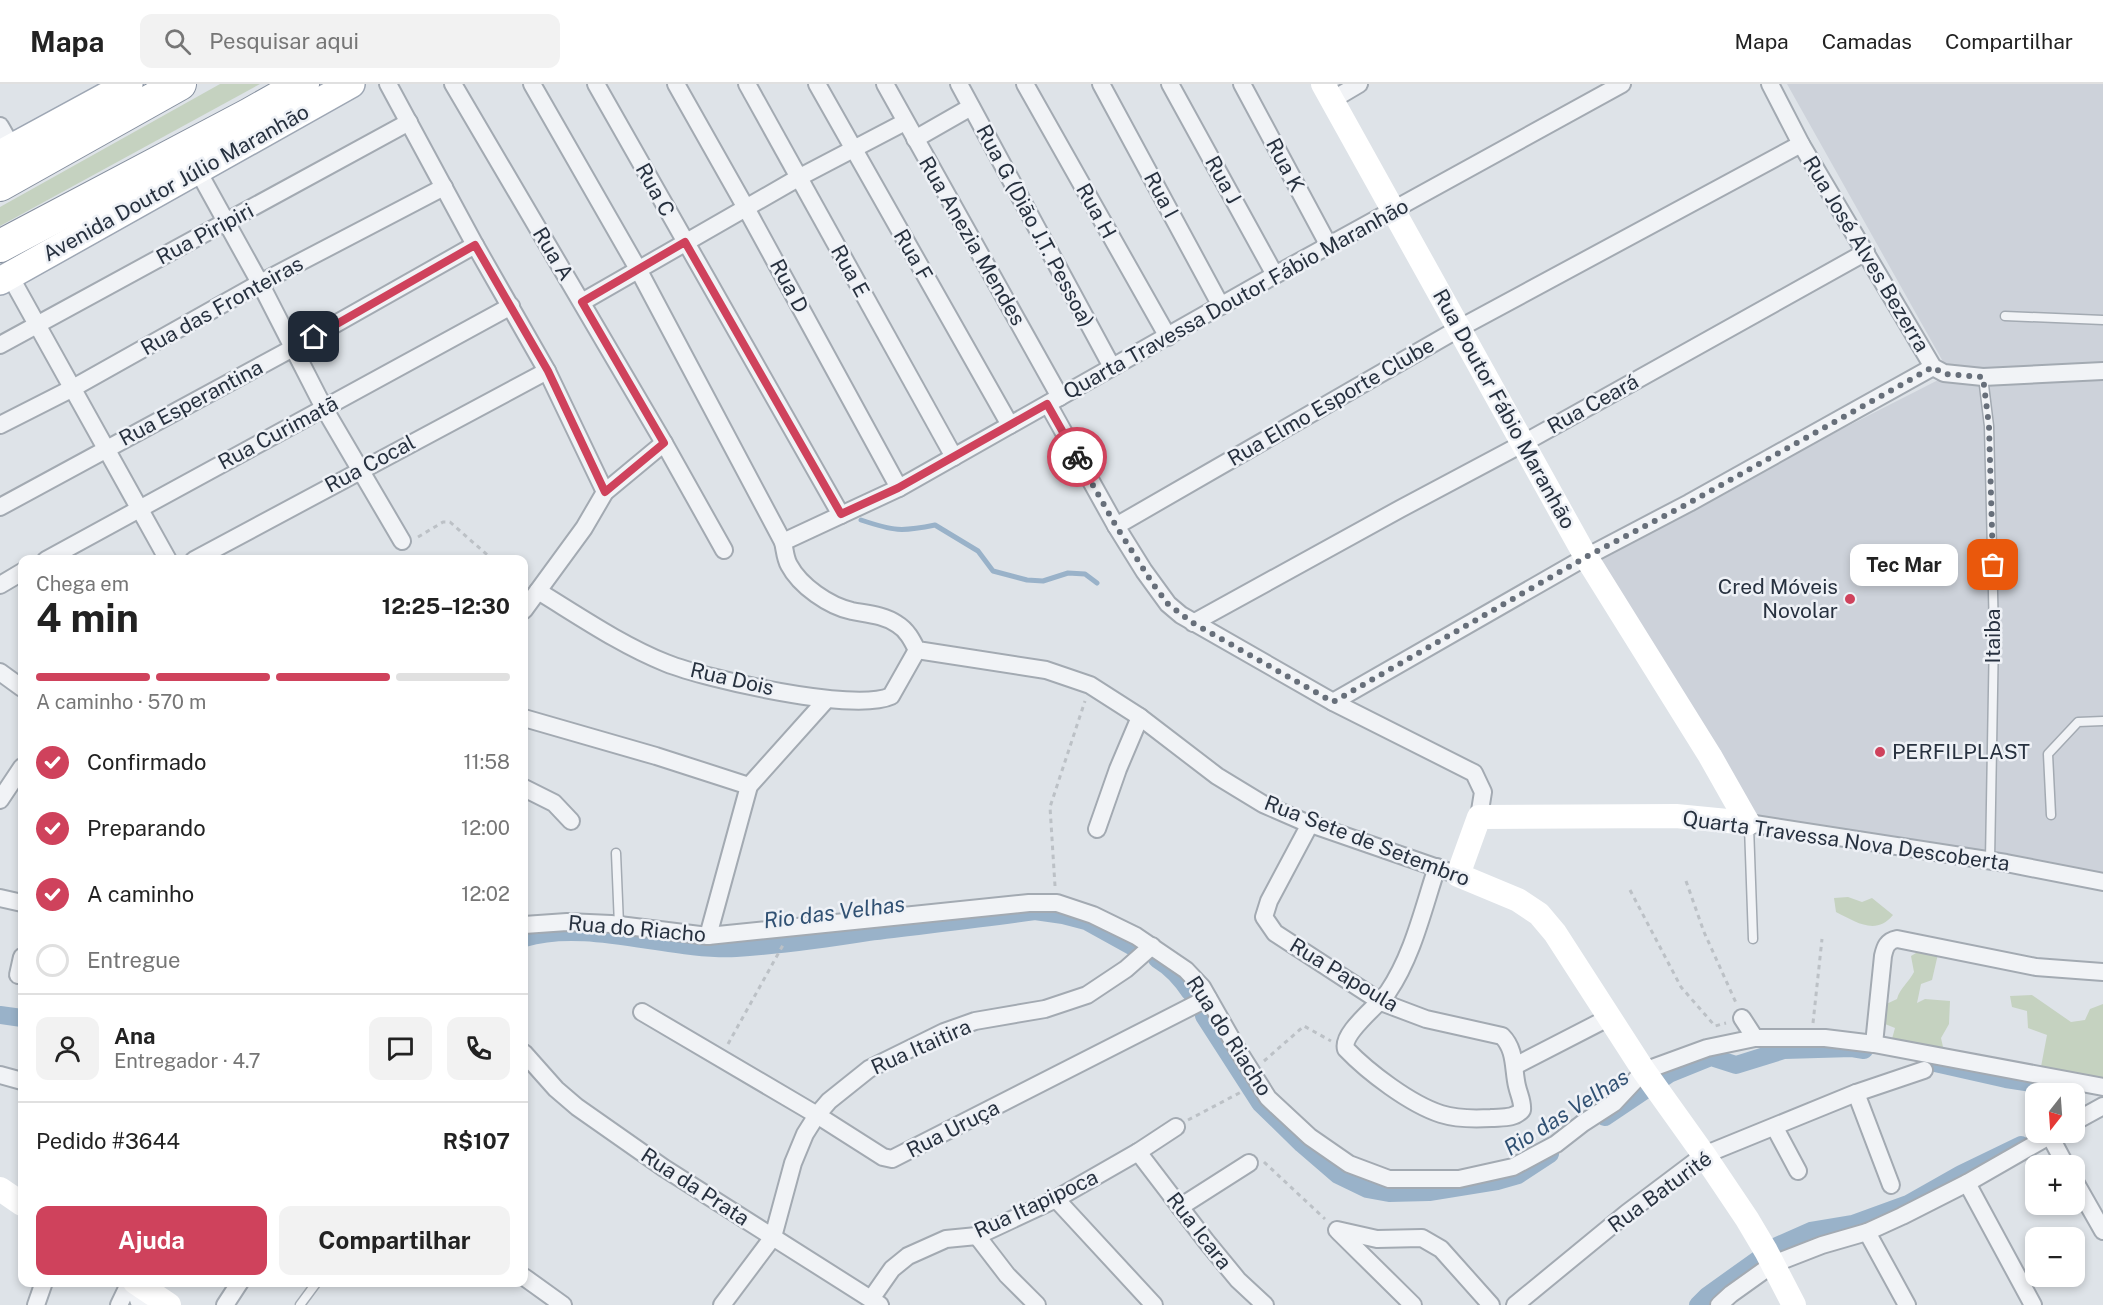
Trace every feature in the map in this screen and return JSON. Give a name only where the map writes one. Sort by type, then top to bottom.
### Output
[{"type":"highway","points":[[0,185],[180,84]]},
{"type":"highway","name":"Avenida Doutor Júlio Maranhão","points":[[0,246],[303,84]]},
{"type":"main road","points":[[4,142],[129,84]]},
{"type":"main road","name":"Avenida Doutor Júlio Maranhão","points":[[5,278],[351,84]]},
{"type":"street","points":[[388,84],[475,245],[548,371],[605,492]]},
{"type":"street","name":"Rua A","points":[[453,84],[664,443],[724,550]]},
{"type":"street","points":[[532,84],[638,269],[783,542],[787,563],[811,590],[839,607],[886,618],[898,624],[910,636],[917,650]]},
{"type":"street","name":"Rua C","points":[[596,84],[841,514]]},
{"type":"street","name":"Rua D","points":[[676,84],[898,488]]},
{"type":"street","name":"Rua E","points":[[747,84],[954,457]]},
{"type":"street","name":"Rua F","points":[[817,84],[1010,425]]},
{"type":"street","name":"Rua Anezia Mendes","points":[[885,84],[1054,400]]},
{"type":"street","name":"Rua H","points":[[1025,84],[1168,337]]},
{"type":"street","name":"Rua I","points":[[1101,84],[1221,306]]},
{"type":"street","name":"Rua J","points":[[1170,84],[1275,275]]},
{"type":"street","name":"Rua K","points":[[1242,84],[1329,246]]},
{"type":"street","points":[[1328,92],[1359,84]]},
{"type":"street","name":"Quarta Travessa Doutor Fábio Maranhão","points":[[783,542],[898,488],[1275,275],[1622,84]]},
{"type":"street","name":"Rua José Alves Bezerra","points":[[1770,84],[1801,144],[1933,367],[1944,374],[1983,377],[2103,371]]},
{"type":"street","name":"Rua G (Dião J.T. Pessoa)","points":[[966,86],[971,107],[1112,367]]},
{"type":"street","name":"Rua Doutor Fábio Maranhão","points":[[1328,92],[1586,557],[1710,756],[1748,823]]},
{"type":"street","points":[[915,140],[971,107]]},
{"type":"street","name":"Rua Piripiri","points":[[0,345],[409,122]]},
{"type":"street","points":[[582,302],[798,177],[906,122]]},
{"type":"street","name":"Rua Elmo Esporte Clube","points":[[1116,526],[1458,329],[1801,144]]},
{"type":"street","points":[[198,171],[260,283],[324,408],[402,541]]},
{"type":"street","name":"Rua das Fronteiras","points":[[0,425],[73,388],[260,283],[444,187]]},
{"type":"street","name":"Rua Esperantina","points":[[0,507],[293,348],[475,245]]},
{"type":"street","name":"Rua Ceará","points":[[1193,623],[1522,444],[1866,252]]},
{"type":"street","points":[[5,278],[38,323],[165,555]]},
{"type":"street","name":"Rua Curimatã","points":[[55,555],[511,306]]},
{"type":"street","points":[[1333,702],[1586,557],[1689,503],[1933,367]]},
{"type":"street","name":"Rua Cocal","points":[[204,555],[252,530],[316,492],[362,471],[548,371]]},
{"type":"street","points":[[1054,400],[1116,526],[1168,604],[1193,623],[1333,702],[1474,773],[1483,792],[1479,817],[1447,871],[1397,975],[1381,1002],[1350,1033],[1345,1047],[1378,1078],[1438,1113],[1451,1117],[1510,1117],[1519,1113],[1522,1105],[1515,1066],[1610,1017]]},
{"type":"street","points":[[528,605],[584,528],[605,492],[664,443]]},
{"type":"street","points":[[0,585],[18,574]]},
{"type":"street","name":"Rua Dois","points":[[538,591],[608,634],[666,663],[735,682],[827,699],[876,700],[891,696],[917,650]]},
{"type":"street","name":"Rua Sete de Setembro","points":[[917,650],[1046,670],[1090,685],[1140,717],[1217,776],[1263,804],[1310,824],[1447,871],[1518,900],[1539,914],[1555,933],[1646,1075],[1704,1155],[1770,1258],[1794,1305]]},
{"type":"street","points":[[0,672],[18,685]]},
{"type":"street","points":[[708,936],[749,786],[827,699]]},
{"type":"street","points":[[1097,829],[1118,769],[1140,717]]},
{"type":"street","points":[[528,719],[749,786]]},
{"type":"street","points":[[0,800],[18,773]]},
{"type":"street","points":[[528,790],[554,803],[571,821]]},
{"type":"street","name":"Quarta Travessa Nova Descoberta","points":[[1479,817],[1676,816],[1748,823],[1990,860],[2103,882]]},
{"type":"street","name":"Rua Papoula","points":[[1310,824],[1269,901],[1264,917],[1275,933],[1381,1002],[1426,1019],[1502,1036],[1511,1049],[1515,1066]]},
{"type":"street","points":[[0,898],[18,902]]},
{"type":"street","name":"Rua do Riacho","points":[[528,925],[567,922],[619,925],[708,936],[1029,903],[1057,903],[1094,915],[1146,951],[1186,970],[1202,987],[1268,1098],[1310,1137],[1349,1164],[1389,1179],[1460,1179],[1513,1167],[1556,1144],[1614,1103],[1646,1075]]},
{"type":"street","points":[[1874,1044],[1882,956],[1887,944],[1892,940],[1897,939],[2036,967],[2103,972]]},
{"type":"street","name":"Rua Itaitira","points":[[773,1236],[793,1163],[805,1134],[829,1101],[869,1069],[944,1032],[975,1021],[1045,1009],[1087,995],[1125,969],[1146,951]]},
{"type":"street","name":"Rua Uruça","points":[[642,1012],[817,1115],[883,1157],[892,1159],[1208,998]]},
{"type":"street","points":[[1742,1018],[1755,1038]]},
{"type":"street","points":[[1646,1075],[1707,1048],[1755,1038],[1825,1038],[1874,1044],[2103,1087]]},
{"type":"street","name":"Rua da Prata","points":[[528,1058],[556,1089],[576,1107],[663,1168],[875,1302]]},
{"type":"street","name":"Rua Baturité","points":[[1515,1305],[1704,1155],[1856,1093],[1924,1070]]},
{"type":"street","points":[[0,1075],[18,1080]]},
{"type":"street","points":[[1856,1093],[1891,1185]]},
{"type":"street","points":[[2085,1116],[2102,1107]]},
{"type":"street","name":"Rua Itapipoca","points":[[875,1302],[892,1269],[908,1256],[946,1239],[976,1236],[1056,1199],[1138,1152],[1176,1127]]},
{"type":"street","points":[[1774,1128],[1798,1170]]},
{"type":"street","points":[[1719,1305],[1770,1258],[1867,1232],[1967,1183],[2037,1143]]},
{"type":"street","name":"Rua Icara","points":[[1138,1152],[1238,1280],[1265,1305]]},
{"type":"street","points":[[1180,1207],[1249,1163]]},
{"type":"street","points":[[1967,1183],[2033,1305]]},
{"type":"street","points":[[0,1189],[18,1201]]},
{"type":"street","points":[[1056,1199],[1154,1305]]},
{"type":"street","points":[[2085,1199],[2103,1231]]},
{"type":"street","points":[[1336,1230],[1413,1305]]},
{"type":"street","points":[[1336,1230],[1377,1239],[1422,1238],[1441,1249],[1491,1305]]},
{"type":"street","points":[[1867,1232],[1907,1305]]},
{"type":"street","points":[[722,1305],[773,1236]]},
{"type":"street","points":[[976,1236],[1007,1275],[1037,1305]]},
{"type":"street","points":[[528,1280],[563,1305]]},
{"type":"street","points":[[36,1305],[42,1287]]},
{"type":"street","points":[[119,1305],[129,1287]]},
{"type":"street","points":[[134,1287],[140,1305]]},
{"type":"street","points":[[140,1287],[169,1305]]},
{"type":"street","points":[[225,1305],[237,1287]]},
{"type":"lane","points":[[2005,316],[2103,320]]},
{"type":"lane","name":"Itaiba","points":[[1983,377],[1989,426],[1994,634],[1990,860]]},
{"type":"lane","points":[[2051,815],[2048,754],[2078,722],[2103,722]]},
{"type":"lane","points":[[1748,823],[1753,939]]},
{"type":"lane","points":[[616,853],[619,925]]},
{"type":"lane","points":[[300,1305],[313,1287]]},
{"type":"path","points":[[402,541],[409,543],[443,522],[450,522],[487,555]]},
{"type":"path","points":[[1057,903],[1050,807],[1090,685]]},
{"type":"path","points":[[1630,890],[1681,987],[1715,1026],[1742,1018],[1704,932],[1686,881]]},
{"type":"path","points":[[1822,939],[1812,1034],[1825,1038]]},
{"type":"path","points":[[721,1058],[780,950]]},
{"type":"path","points":[[1252,1072],[1304,1026],[1345,1047]]},
{"type":"path","points":[[1176,1127],[1242,1091]]},
{"type":"path","points":[[1249,1163],[1258,1159],[1266,1163],[1336,1230]]},
{"type":"shaded area","points":[[1787,84],[2103,84],[2103,879],[1748,817],[1590,557],[1950,374]]},
{"type":"green space","points":[[220,84],[260,84],[0,226],[0,207]]},
{"type":"green space","points":[[1848,897],[1862,902],[1872,898],[1893,915],[1880,925],[1858,923],[1836,912],[1834,898]]},
{"type":"green space","points":[[1921,950],[1938,954],[1932,980],[1921,984],[1917,1003],[1925,999],[1950,1001],[1949,1024],[1941,1038],[1943,1047],[1968,1058],[1890,1046],[1895,1028],[1880,1022],[1882,1006],[1897,999],[1914,972],[1911,956]]},
{"type":"green space","points":[[2032,995],[2071,1022],[2085,1020],[2090,1009],[2103,1004],[2103,1083],[2040,1072],[2047,1035],[2028,1028],[2027,1011],[2012,1007],[2010,996]]},
{"type":"waterway","points":[[861,520],[898,529],[935,525],[978,551],[993,571],[1027,580],[1043,581],[1068,573],[1085,574],[1097,583]]},
{"type":"waterway","name":"Rio das Velhas","points":[[528,937],[549,933],[575,932],[710,948],[736,948],[802,942],[1035,911],[1086,921],[1142,952]]},
{"type":"waterway","name":"Rio das Velhas","points":[[1157,959],[1176,974],[1190,992]]},
{"type":"waterway","name":"Rio das Velhas","points":[[0,1015],[18,1017]]},
{"type":"waterway","name":"Rio das Velhas","points":[[1204,1016],[1260,1103],[1338,1175],[1367,1189],[1389,1193],[1429,1192],[1497,1181],[1518,1175],[1550,1154]]},
{"type":"waterway","name":"Rio das Velhas","points":[[1605,1117],[1669,1074],[1711,1057],[1736,1065],[1784,1050],[1852,1048],[1864,1050]]},
{"type":"waterway","name":"Rio das Velhas","points":[[1935,1063],[2031,1083]]},
{"type":"waterway","points":[[1698,1305],[1707,1296],[1777,1246],[1811,1231],[1853,1224],[1908,1204],[1961,1174],[2021,1145]]},
{"type":"way so far","points":[[1077,457],[1116,526],[1168,604],[1193,623],[1333,702],[1586,557],[1689,503],[1933,367],[1944,374],[1983,377],[1989,426],[1993,565]]},
{"type":"place","name":"Tec Mar","points":[[1993,565]]},
{"type":"place","name":"Cred Móveis Novolar","points":[[1850,599]]},
{"type":"place","name":"PERFILPLAST","points":[[1880,752]]},
{"type":"route","points":[[314,337],[475,245],[548,371],[605,492],[664,443],[582,302],[685,242],[841,514],[898,488],[1047,404],[1077,457]]}]
